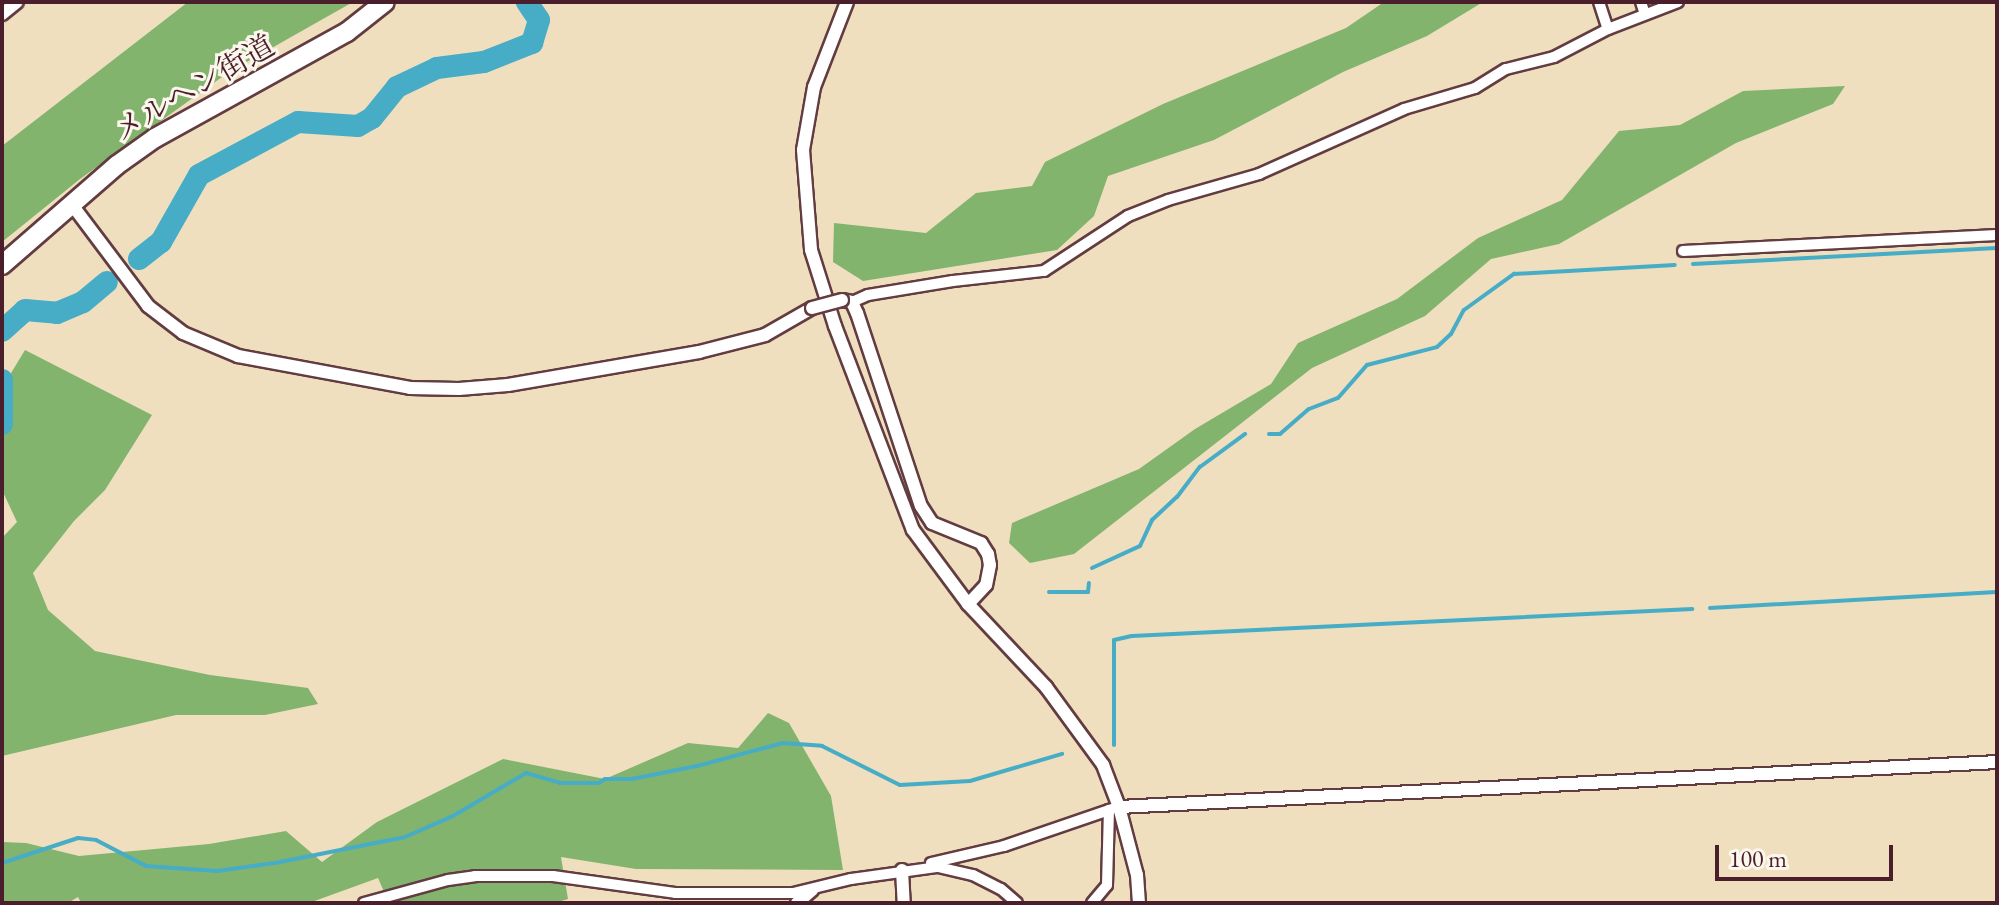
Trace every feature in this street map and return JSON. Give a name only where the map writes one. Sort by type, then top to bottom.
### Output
[{"type":"highway","name":"メルヘン街道","points":[[2,265],[117,165],[155,138],[347,32],[385,2]]},
{"type":"street","points":[[2,14],[17,2]]},
{"type":"street","points":[[847,2],[814,87],[806,123],[803,150],[811,250],[895,491],[913,530],[968,604],[1046,687],[1103,765],[1114,809],[1137,875],[1139,903]]},
{"type":"street","points":[[1599,2],[1608,29]]},
{"type":"street","points":[[1641,2],[1645,14]]},
{"type":"street","points":[[73,206],[148,306],[183,333],[238,356],[398,386],[459,389],[508,385],[699,352],[765,335],[812,308],[868,295],[1044,271],[1128,216],[1168,200],[1259,174],[1404,109],[1475,88],[1506,69],[1554,57],[1608,29],[1678,2]]},
{"type":"street","points":[[1683,251],[1997,235]]},
{"type":"street","points":[[847,301],[921,506],[932,523],[981,543],[988,554],[990,565],[986,585],[968,604]]},
{"type":"street","points":[[364,903],[448,880],[475,876],[553,876],[675,893],[812,890],[1004,846],[1114,809],[1997,762]]},
{"type":"street","points":[[1092,903],[1107,885],[1114,809]]},
{"type":"street","points":[[902,870],[938,867],[973,875],[1001,889],[1017,903]]},
{"type":"street","points":[[902,870],[904,903]]},
{"type":"street","points":[[797,903],[812,890]]},
{"type":"green space","points":[[188,2],[353,2],[229,72],[80,179],[2,242],[2,146]]},
{"type":"green space","points":[[1384,2],[1483,2],[1427,36],[1343,72],[1214,140],[1108,176],[1094,216],[1057,250],[863,281],[833,262],[834,223],[926,233],[976,193],[1032,186],[1045,162],[1163,104],[1346,28]]},
{"type":"green space","points":[[1845,86],[1833,104],[1736,143],[1559,244],[1491,259],[1425,316],[1312,368],[1074,554],[1030,563],[1009,543],[1012,523],[1139,469],[1195,429],[1271,384],[1298,343],[1397,299],[1478,238],[1562,200],[1619,131],[1680,125],[1743,91]]},
{"type":"green space","points":[[25,350],[152,415],[105,490],[74,521],[33,573],[48,610],[95,651],[210,675],[308,688],[318,704],[265,715],[176,715],[2,756],[2,538],[17,522],[2,490],[2,388]]},
{"type":"green space","points":[[768,713],[789,723],[831,796],[843,870],[636,869],[561,857],[568,899],[555,903],[389,903],[378,878],[309,903],[81,903],[78,897],[68,903],[2,903],[2,842],[26,843],[79,856],[209,844],[286,831],[322,862],[377,822],[503,759],[605,779],[688,743],[738,748]]},
{"type":"waterway","points":[[139,259],[161,242],[199,175],[298,122],[358,126],[372,118],[397,87],[437,68],[484,62],[532,43],[539,20],[527,2]]},
{"type":"waterway","points":[[1693,264],[1997,248]]},
{"type":"waterway","points":[[1269,434],[1280,434],[1309,409],[1338,398],[1367,365],[1437,347],[1451,334],[1464,310],[1514,274],[1675,265]]},
{"type":"waterway","points":[[2,331],[25,310],[57,313],[83,302],[107,282]]},
{"type":"waterway","points":[[2,380],[2,424]]},
{"type":"waterway","points":[[1092,568],[1140,546],[1152,520],[1177,497],[1200,467],[1245,434]]},
{"type":"waterway","points":[[1049,592],[1088,592],[1089,583]]},
{"type":"waterway","points":[[1710,608],[1997,592]]},
{"type":"waterway","points":[[1114,745],[1114,640],[1132,636],[1692,609]]},
{"type":"waterway","points":[[2,863],[78,838],[96,840],[146,866],[217,871],[275,863],[405,837],[453,816],[526,773],[560,783],[599,783],[605,779],[632,779],[697,766],[783,743],[822,746],[900,785],[970,781],[1062,754]]}]
